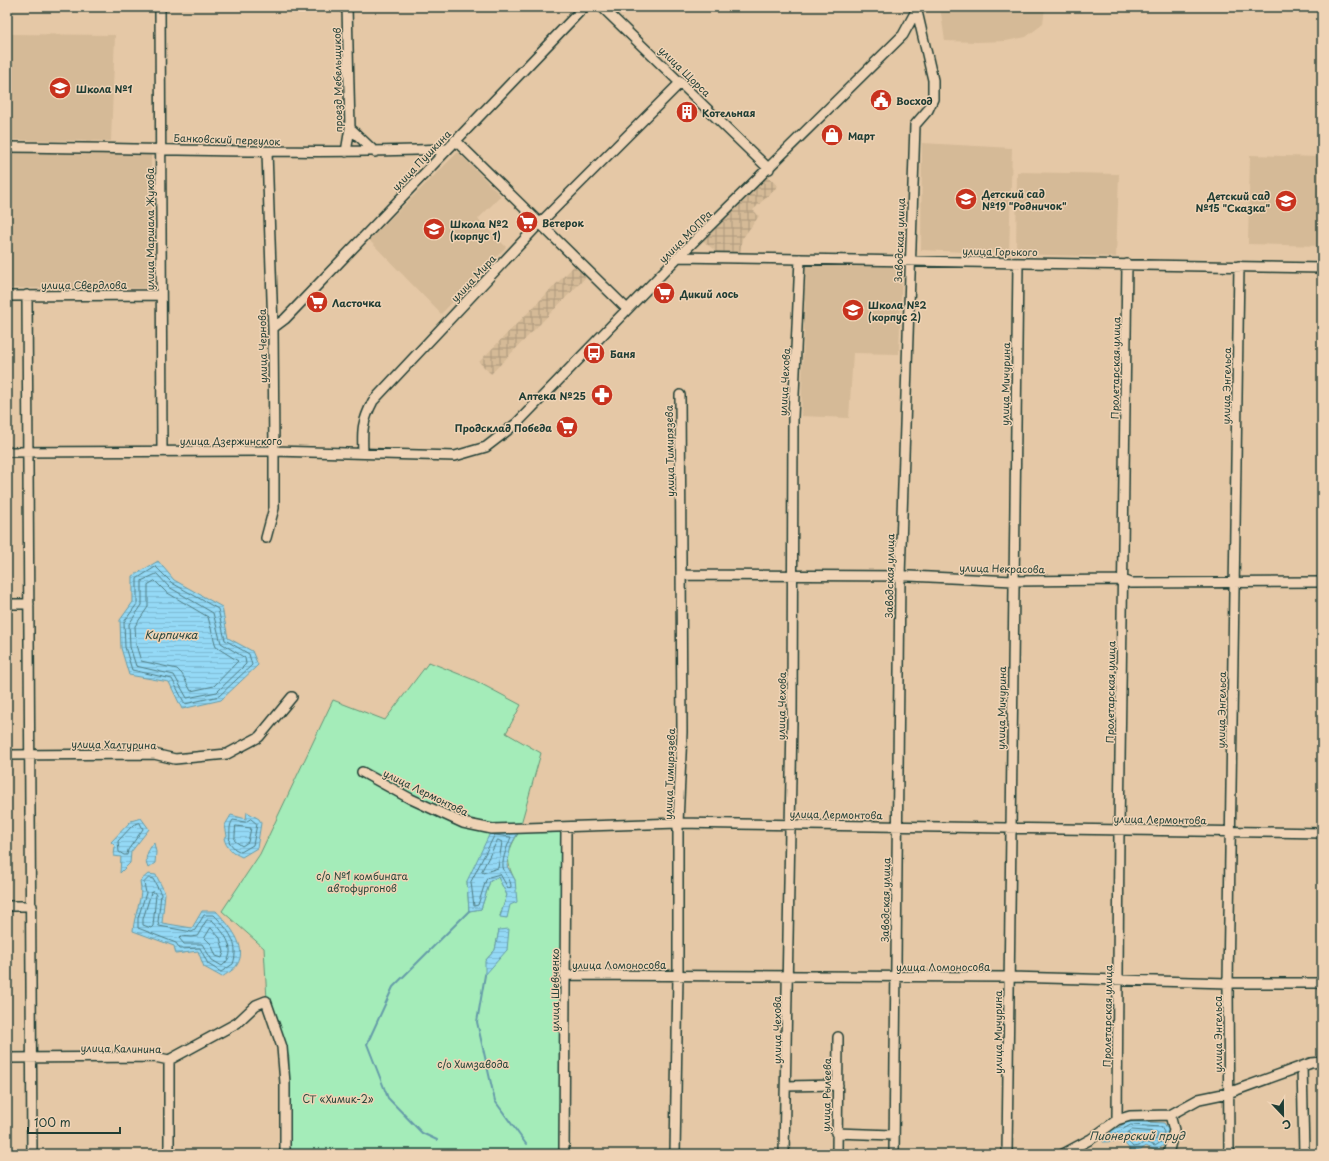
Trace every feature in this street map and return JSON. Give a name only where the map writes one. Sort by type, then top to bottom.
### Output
[{"type":"street","name":"улица Маршала Жукова","points":[[160,7],[162,451]]},
{"type":"street","name":"проезд Мебельщиков","points":[[346,152],[350,128],[347,7]]},
{"type":"street","name":"улица Пушкина","points":[[273,328],[285,319],[446,149],[584,7]]},
{"type":"street","name":"улица Щорса","points":[[602,7],[769,169]]},
{"type":"street","name":"улица МОПРа","points":[[455,456],[486,447],[517,423],[678,257],[769,169],[884,52],[903,35],[916,9]]},
{"type":"street","name":"Заводская улица","points":[[894,1154],[900,576],[909,260],[915,125],[928,110],[933,99],[933,80],[916,9]]},
{"type":"street","name":"улица Мира","points":[[363,453],[362,428],[364,418],[373,401],[539,224],[681,82]]},
{"type":"street","points":[[350,128],[375,152]]},
{"type":"street","points":[[456,140],[539,224],[627,309]]},
{"type":"street","name":"Банковский переулок","points":[[7,147],[160,148],[267,152],[375,152],[446,149]]},
{"type":"street","name":"улица Чернова","points":[[266,538],[274,508],[273,328],[267,152]]},
{"type":"street","name":"улица Горького","points":[[678,257],[1322,268]]},
{"type":"street","name":"улица Чехова","points":[[784,1154],[793,417],[800,259]]},
{"type":"street","name":"улица Мичурина","points":[[1007,1154],[1018,263]]},
{"type":"street","name":"Пролетарская улица","points":[[1117,1120],[1119,829],[1124,580],[1127,264]]},
{"type":"street","name":"улица Энгельса","points":[[1229,1154],[1228,983],[1239,266]]},
{"type":"street","name":"улица Свердлова","points":[[7,296],[161,294]]},
{"type":"street","points":[[27,296],[32,906],[30,1058],[32,1154]]},
{"type":"street","name":"улица Тимирязева","points":[[675,1154],[678,974],[678,823],[682,732],[680,395]]},
{"type":"street","name":"улица Дзержинского","points":[[7,452],[274,451],[455,456]]},
{"type":"street","name":"улица Некрасова","points":[[681,575],[900,576],[1013,581],[1124,580],[1131,583],[1322,582]]},
{"type":"street","points":[[7,604],[29,604]]},
{"type":"street","name":"улица Халтурина","points":[[7,754],[154,754],[175,759],[227,754],[259,737],[292,697]]},
{"type":"street","name":"улица Лермонтова","points":[[362,772],[411,799],[463,823],[492,829],[678,823],[1322,833]]},
{"type":"street","name":"улица Шевченко","points":[[564,1154],[566,827]]},
{"type":"street","points":[[7,906],[32,906]]},
{"type":"street","name":"улица Ломоносова","points":[[564,975],[678,974],[787,977],[1008,977],[1119,981],[1322,983]]},
{"type":"street","name":"улица Калинина","points":[[7,1058],[155,1057],[169,1060],[237,1023],[256,1005],[266,1001],[282,1048],[285,1083],[285,1154]]},
{"type":"street","name":"улица Рылеева","points":[[836,1154],[838,1037]]},
{"type":"street","points":[[169,1060],[169,1154]]},
{"type":"street","points":[[1064,1154],[1091,1139],[1117,1120],[1130,1116],[1170,1115],[1199,1099],[1228,1093],[1311,1063],[1322,1062]]},
{"type":"street","points":[[1302,1066],[1304,1154]]},
{"type":"street","points":[[786,1086],[838,1085]]},
{"type":"street","points":[[1168,1154],[1174,1130],[1170,1115]]},
{"type":"street","points":[[836,1133],[893,1135]]},
{"type":"shaded area","points":[[940,7],[1045,7],[1043,24],[1026,37],[1006,41],[977,42],[945,41]]},
{"type":"shaded area","name":"Школа №1","points":[[7,34],[115,35],[111,141],[7,140]]},
{"type":"shaded area","name":"Детский сад №19 \"Родничок\"","points":[[922,143],[1012,148],[1009,254],[921,250]]},
{"type":"shaded area","points":[[7,151],[151,152],[150,288],[7,288]]},
{"type":"shaded area","name":"Школа №2 (корпус 1)","points":[[458,152],[501,196],[478,219],[506,247],[441,314],[369,240]]},
{"type":"shaded area","name":"Детский сад №15 \"Сказка\"","points":[[1250,155],[1322,157],[1322,246],[1248,244]]},
{"type":"shaded area","points":[[1017,172],[1119,174],[1116,257],[1016,254]]},
{"type":"shaded area","points":[[767,176],[778,186],[753,210],[759,216],[742,239],[740,255],[719,254],[702,240]]},
{"type":"shaded area","name":"Школа №2 (корпус 2)","points":[[806,264],[902,267],[899,354],[853,353],[849,418],[801,416]]},
{"type":"shaded area","points":[[574,266],[586,277],[491,374],[479,362]]},
{"type":"green space","points":[[429,662],[474,680],[521,705],[506,733],[541,753],[519,831],[563,832],[561,1154],[288,1154],[289,1057],[267,1000],[264,948],[222,911],[260,854],[333,700],[385,720]],"holes":[[[519,832],[512,844],[509,855],[509,867],[515,880],[500,916],[507,895],[498,877],[490,881],[481,909],[469,911],[467,881]],[[499,930],[507,950],[485,961],[495,950]]]},
{"type":"water","name":"Кирпичка","points":[[158,561],[174,580],[222,607],[228,638],[252,651],[258,665],[221,700],[182,709],[169,682],[129,675],[121,648],[120,620],[133,602],[133,576]]},
{"type":"water","points":[[247,812],[259,819],[261,823],[257,848],[242,857],[233,852],[226,845],[224,838],[227,836],[225,825],[231,815],[246,819]]},
{"type":"water","points":[[141,818],[149,829],[131,852],[130,863],[120,873],[121,857],[114,856],[115,846],[111,842],[131,821]]},
{"type":"water","points":[[491,831],[519,831],[511,845],[507,866],[515,880],[517,902],[510,905],[507,918],[500,917],[507,895],[498,877],[490,881],[481,909],[469,911],[467,881]]},
{"type":"water","points":[[154,843],[156,852],[155,863],[148,868],[146,861],[147,855]]},
{"type":"water","points":[[148,874],[156,875],[165,893],[162,923],[192,928],[202,911],[216,911],[221,916],[236,936],[239,943],[240,958],[234,969],[222,977],[204,967],[198,951],[176,954],[174,946],[133,931],[141,893],[140,881]]},
{"type":"water","points":[[509,929],[507,950],[485,975],[485,961],[495,950],[499,930]]},
{"type":"water","name":"Пионерский пруд","points":[[1129,1121],[1164,1123],[1169,1131],[1164,1145],[1156,1151],[1146,1146],[1141,1150],[1131,1151],[1123,1141],[1103,1142],[1105,1135]]},
{"type":"waterway","points":[[437,1140],[422,1133],[388,1098],[367,1044],[393,987],[469,911]]},
{"type":"waterway","points":[[485,975],[477,1022],[495,1101],[526,1144]]},
{"type":"place","name":"Школа №1","points":[[60,88]]},
{"type":"place","name":"Восход","points":[[881,100]]},
{"type":"place","name":"Котельная","points":[[687,112]]},
{"type":"place","name":"Март","points":[[832,135]]},
{"type":"place","name":"Детский сад №19 \"Родничок\"","points":[[966,199]]},
{"type":"place","name":"Детский сад №15 \"Сказка\"","points":[[1286,201]]},
{"type":"place","name":"Ветерок","points":[[527,222]]},
{"type":"place","name":"Школа №2 (корпус 1)","points":[[434,229]]},
{"type":"place","name":"Дикий лось","points":[[664,293]]},
{"type":"place","name":"Ласточка","points":[[317,302]]},
{"type":"place","name":"Школа №2 (корпус 2)","points":[[853,310]]},
{"type":"place","name":"Баня","points":[[594,353]]},
{"type":"place","name":"Аптека №25","points":[[602,395]]},
{"type":"place","name":"Продсклад Победа","points":[[567,427]]},
{"type":"park label","name":"с/о №1 комбината автофургонов","points":[[362,880]]},
{"type":"park label","name":"с/о Химзавода","points":[[473,1063]]},
{"type":"park label","name":"СТ «Химик-2»","points":[[338,1098]]}]
